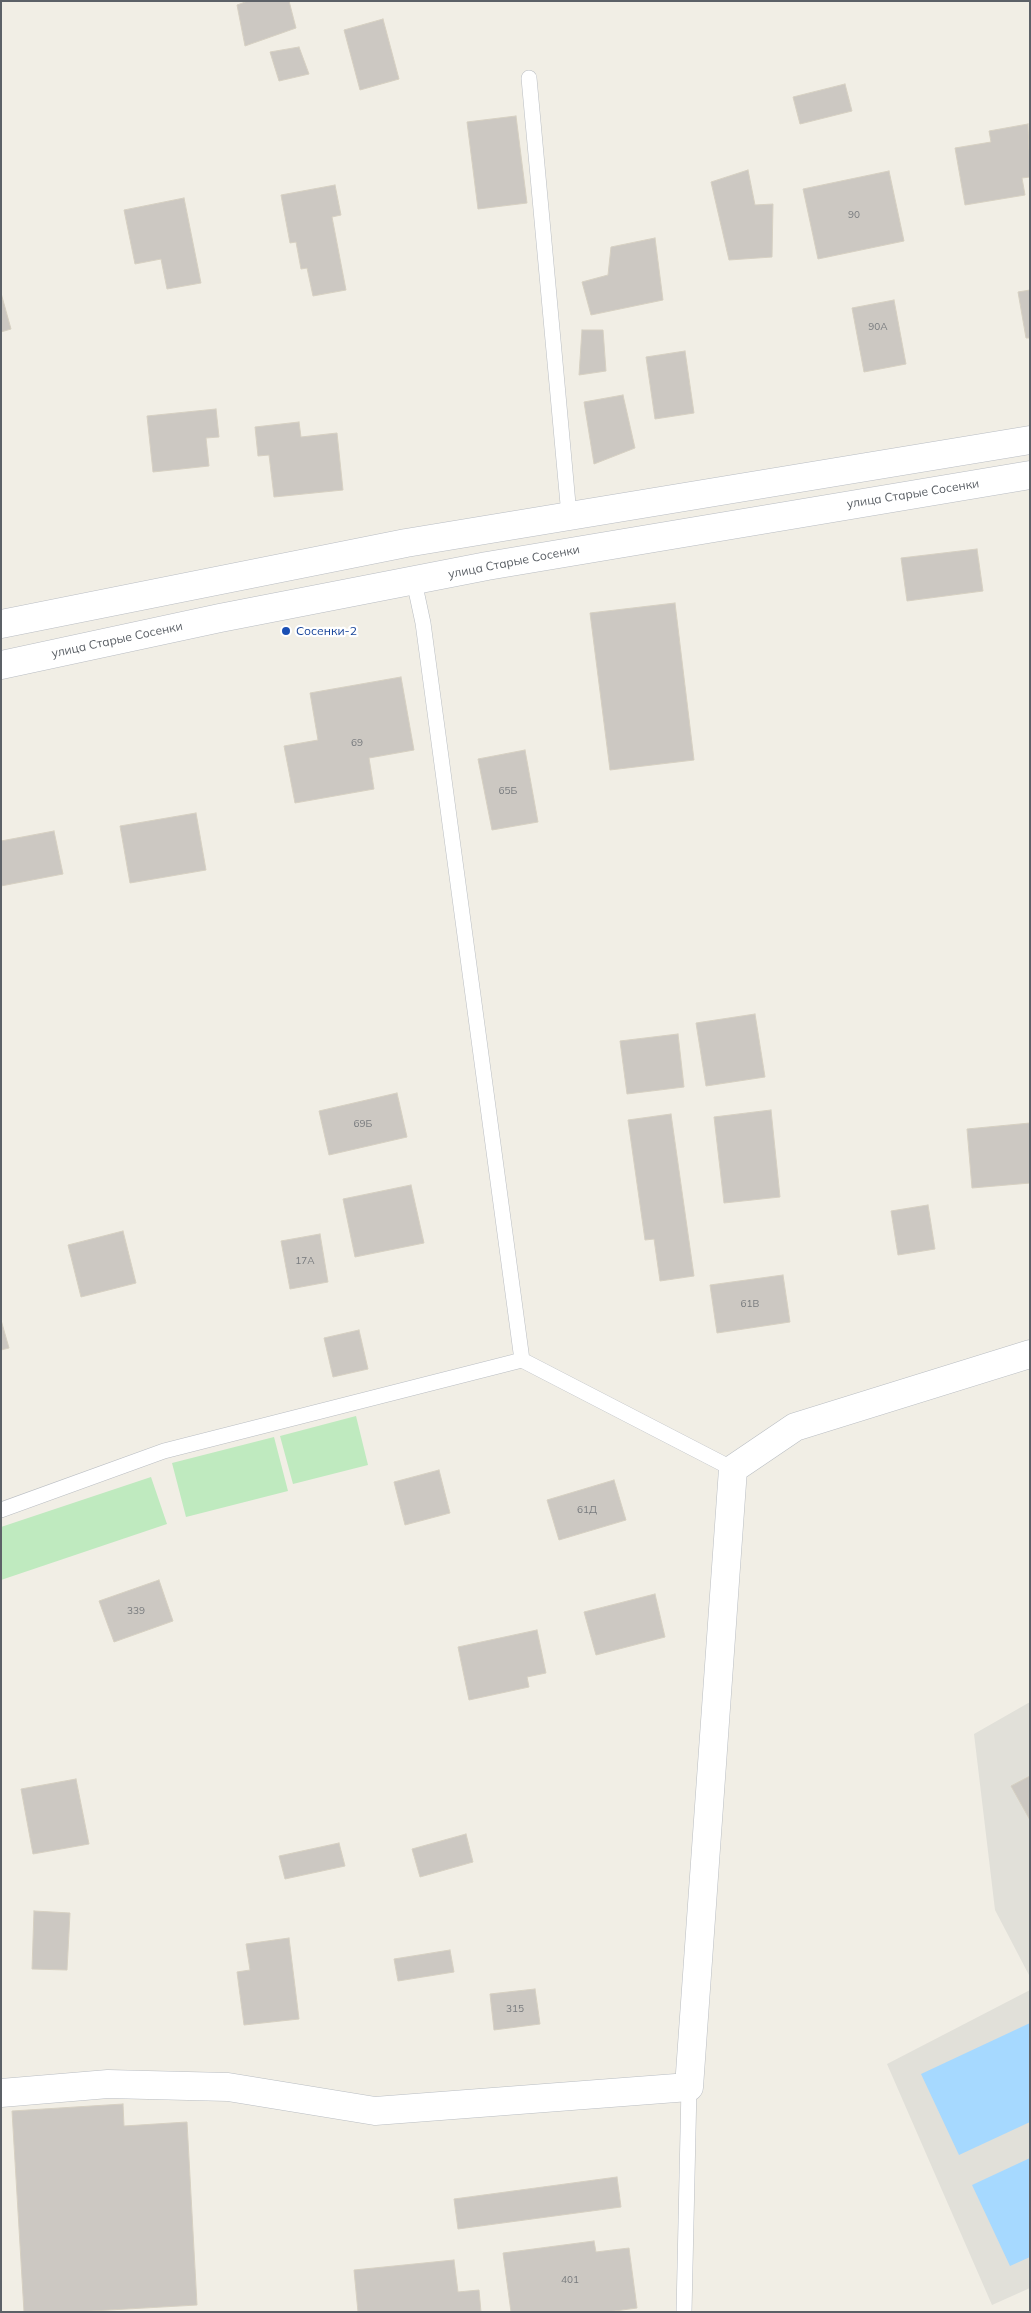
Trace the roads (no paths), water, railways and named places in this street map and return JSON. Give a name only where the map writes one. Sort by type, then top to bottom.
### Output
[{"type":"main road","points":[[1,624],[406,543],[1030,440]]},
{"type":"main road","name":"улица Старые Сосенки","points":[[1,665],[220,618],[574,551],[1030,475]]},
{"type":"main road","points":[[1,2093],[108,2084],[228,2088],[374,2111],[689,2087],[733,1469],[796,1427],[1030,1354]]},
{"type":"lane","points":[[529,78],[569,515]]},
{"type":"lane","points":[[414,581],[424,633],[522,1360]]},
{"type":"lane","points":[[1,1510],[164,1451],[522,1360],[733,1469]]},
{"type":"lane","points":[[684,2312],[689,2087]]},
{"type":"water","points":[[1030,2023],[1030,2122],[959,2155],[921,2074]]},
{"type":"water","points":[[1030,2158],[1030,2257],[1010,2266],[972,2185]]},
{"type":"place","name":"Сосенки-2","points":[[286,631]]}]
